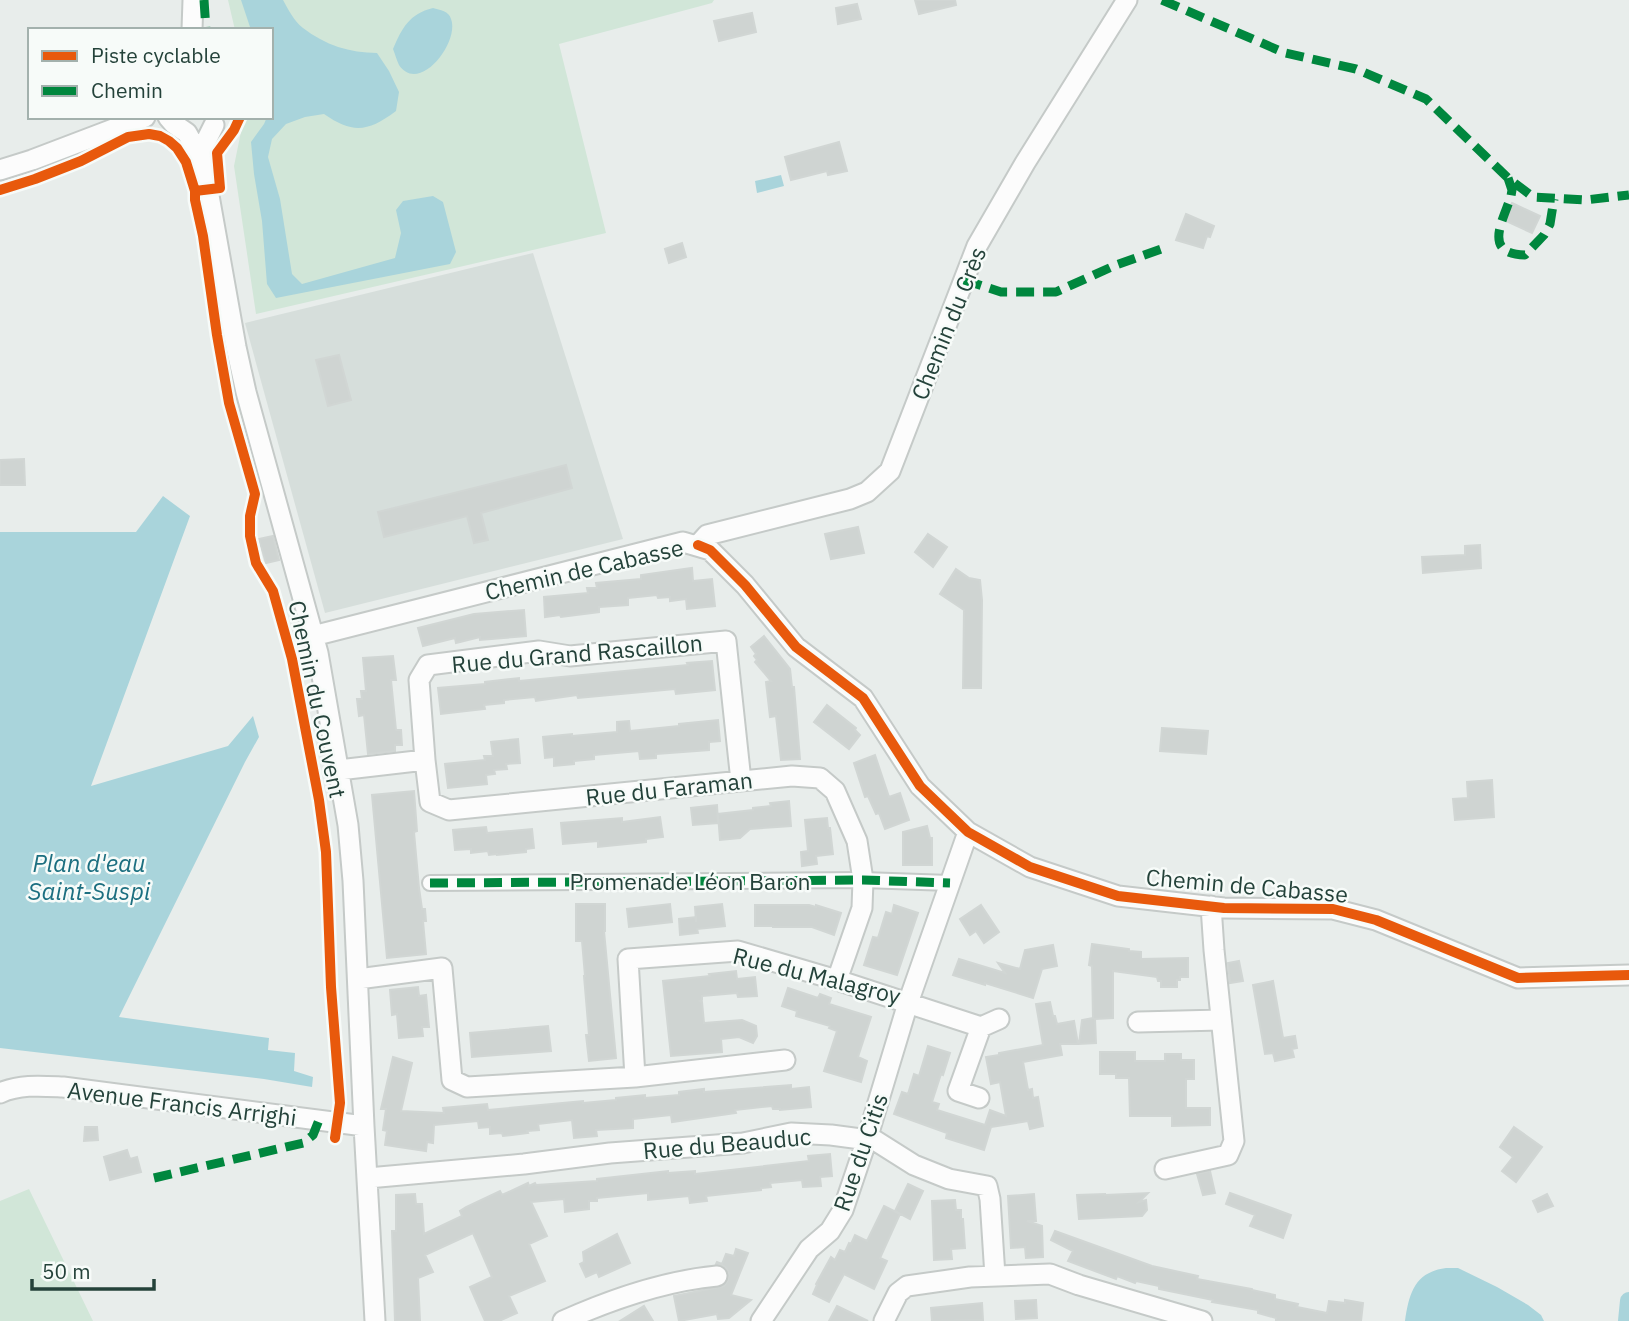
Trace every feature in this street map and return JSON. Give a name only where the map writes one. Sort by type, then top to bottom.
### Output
[{"type":"street","points":[[192,28],[193,0]]},
{"type":"street","name":"Chemin du Crès","points":[[698,545],[707,535],[850,499],[867,492],[890,471],[977,246],[1025,163],[1127,0]]},
{"type":"street","points":[[0,170],[140,119]]},
{"type":"street","name":"Chemin du Couvent","points":[[175,123],[193,131],[204,130],[218,121]]},
{"type":"street","name":"Chemin du Couvent","points":[[218,121],[206,141],[204,162],[238,358],[313,636],[348,825],[375,1321]]},
{"type":"street","name":"Chemin du Couvent","points":[[175,123],[187,133],[204,162]]},
{"type":"street","name":"Chemin de Cabasse","points":[[313,636],[683,542],[698,545],[710,550],[745,585],[796,647],[863,698],[920,786],[968,832],[1030,867],[1118,896],[1224,908],[1333,909],[1376,920],[1518,978],[1629,975]]},
{"type":"street","name":"Rue du Grand Rascaillon","points":[[425,760],[419,680],[428,665],[539,652],[570,656],[726,641],[741,781]]},
{"type":"street","points":[[339,770],[425,760]]},
{"type":"street","name":"Rue du Faraman","points":[[425,760],[430,802],[449,810],[792,776],[820,778],[835,791],[857,841],[863,880],[862,908],[837,980]]},
{"type":"street","name":"Rue du Malagroy","points":[[635,1077],[628,959],[738,951],[908,1003],[968,832]]},
{"type":"street","name":"Promenade Léon Baron","points":[[430,883],[863,880],[950,883]]},
{"type":"street","points":[[1165,1169],[1228,1155],[1234,1141],[1211,906]]},
{"type":"street","points":[[358,979],[442,968],[452,1080],[467,1087],[635,1077],[785,1060]]},
{"type":"street","points":[[908,1003],[981,1027]]},
{"type":"street","name":"Rue du Citis","points":[[761,1321],[808,1250],[830,1231],[843,1210],[908,1003]]},
{"type":"street","points":[[979,1098],[958,1091],[981,1027],[999,1018]]},
{"type":"street","points":[[1138,1022],[1221,1020]]},
{"type":"street","name":"Avenue Francis Arrighi","points":[[0,1093],[35,1085],[364,1126]]},
{"type":"street","name":"Rue du Beauduc","points":[[368,1178],[524,1164],[610,1153],[743,1143],[791,1133],[867,1139],[876,1141],[914,1165],[949,1179],[987,1186],[995,1276]]},
{"type":"street","points":[[884,1321],[898,1293],[907,1286],[970,1277],[1049,1274],[1202,1321]]},
{"type":"street","points":[[564,1321],[642,1290],[694,1278],[717,1276]]},
{"type":"shaded area","points":[[533,253],[623,539],[325,613],[245,323]]},
{"type":"green space","points":[[228,0],[714,0],[712,3],[559,44],[606,233],[256,314],[234,166],[244,119],[273,119],[273,28],[235,28]]},
{"type":"green space","points":[[29,1189],[93,1321],[0,1321],[0,1201]]},
{"type":"water","points":[[241,0],[283,0],[300,25],[311,34],[348,50],[377,53],[399,92],[396,111],[369,126],[360,128],[344,125],[324,114],[286,124],[272,139],[268,157],[280,199],[292,274],[302,284],[395,258],[401,233],[396,210],[403,201],[433,196],[443,202],[456,252],[450,264],[276,298],[267,284],[251,142],[266,119],[273,119],[273,28],[250,28]]},
{"type":"water","points":[[433,8],[450,16],[452,29],[449,40],[444,52],[427,70],[417,74],[407,73],[399,65],[393,49],[407,23],[418,14]]},
{"type":"water","points":[[781,175],[784,186],[757,193],[755,181]]},
{"type":"water","name":"Plan d'eau Saint-Suspi","points":[[163,496],[190,516],[91,786],[228,746],[253,716],[259,737],[119,1017],[269,1038],[268,1050],[295,1053],[294,1071],[313,1077],[312,1087],[0,1048],[0,532],[136,532]]},
{"type":"water","points":[[1446,1268],[1458,1268],[1497,1287],[1528,1305],[1541,1315],[1544,1321],[1405,1321],[1409,1301],[1420,1279]]},
{"type":"building","points":[[915,0],[955,0],[956,5],[919,14]]},
{"type":"building","points":[[857,4],[861,19],[838,24],[836,8]]},
{"type":"building","points":[[752,13],[756,32],[719,41],[714,21]]},
{"type":"building","points":[[839,142],[847,171],[828,175],[827,171],[791,180],[785,157]]},
{"type":"building","points":[[1512,203],[1540,216],[1532,233],[1504,220]]},
{"type":"building","points":[[1186,214],[1214,226],[1203,248],[1176,240]]},
{"type":"building","points":[[682,243],[686,257],[669,263],[665,249]]},
{"type":"building","points":[[339,355],[351,400],[328,406],[316,360]]},
{"type":"building","points":[[24,459],[25,485],[0,485],[0,460]]},
{"type":"building","points":[[566,465],[572,488],[481,513],[488,540],[474,543],[467,516],[384,537],[378,512]]},
{"type":"building","points":[[858,527],[864,553],[831,559],[825,534]]},
{"type":"building","points":[[928,534],[947,547],[933,567],[915,552]]},
{"type":"building","points":[[273,536],[279,560],[266,563],[259,539]]},
{"type":"building","points":[[1480,545],[1481,568],[1423,573],[1422,557],[1465,555],[1465,546]]},
{"type":"building","points":[[692,568],[693,581],[712,579],[715,606],[687,609],[686,599],[670,601],[670,597],[658,598],[657,595],[628,598],[628,605],[599,607],[599,612],[545,617],[544,597],[588,593],[587,588],[597,588],[596,583],[641,579],[641,575]]},
{"type":"building","points":[[956,569],[969,578],[980,580],[981,688],[963,688],[964,610],[940,594]]},
{"type":"building","points":[[524,610],[526,636],[480,640],[480,637],[456,643],[455,638],[423,646],[418,628],[474,614]]},
{"type":"building","points":[[764,636],[790,669],[800,759],[781,760],[776,716],[770,717],[766,682],[771,681],[755,662],[756,654],[751,647]]},
{"type":"building","points":[[393,656],[396,680],[391,680],[396,730],[401,730],[402,745],[395,745],[395,751],[368,754],[364,715],[359,716],[357,699],[362,699],[361,691],[366,691],[363,658]]},
{"type":"building","points":[[712,661],[715,690],[676,694],[675,689],[578,698],[577,695],[536,701],[535,697],[504,700],[504,703],[484,705],[485,709],[441,714],[438,688]]},
{"type":"building","points":[[827,705],[856,728],[860,735],[849,749],[814,722]]},
{"type":"building","points":[[718,720],[720,741],[709,742],[709,750],[656,754],[656,758],[640,759],[639,751],[594,755],[594,759],[554,766],[554,757],[545,758],[543,737],[617,732],[617,722],[629,721],[630,731]]},
{"type":"building","points":[[1162,728],[1208,731],[1206,754],[1160,751]]},
{"type":"building","points":[[518,739],[520,763],[506,764],[507,769],[494,770],[495,774],[486,775],[487,784],[448,788],[445,764],[485,760],[484,756],[493,756],[491,742]]},
{"type":"building","points":[[875,755],[889,797],[900,793],[909,820],[885,829],[879,813],[876,814],[868,796],[865,797],[854,763]]},
{"type":"building","points":[[1492,780],[1494,817],[1455,820],[1453,799],[1468,798],[1467,782]]},
{"type":"building","points":[[414,791],[417,831],[414,832],[422,909],[425,909],[426,921],[423,921],[426,954],[387,958],[372,795]]},
{"type":"building","points":[[789,801],[791,826],[750,829],[740,838],[720,840],[718,814],[753,810],[771,806],[770,803]]},
{"type":"building","points":[[717,805],[718,823],[693,825],[691,808]]},
{"type":"building","points":[[660,817],[663,837],[646,839],[646,842],[598,847],[598,841],[563,844],[561,823],[622,818],[622,822]]},
{"type":"building","points":[[827,818],[833,854],[816,856],[817,864],[802,866],[801,852],[808,851],[805,820]]},
{"type":"building","points":[[927,826],[932,838],[932,865],[903,865],[903,832]]},
{"type":"building","points":[[486,827],[487,833],[532,829],[534,848],[526,849],[526,852],[497,855],[489,855],[488,851],[471,853],[471,849],[455,850],[453,830]]},
{"type":"building","points":[[576,904],[605,904],[604,931],[616,1058],[589,1061],[582,941],[576,941]]},
{"type":"building","points":[[670,904],[672,922],[629,927],[627,909]]},
{"type":"building","points":[[722,904],[725,926],[697,929],[698,933],[680,935],[679,919],[696,917],[695,907]]},
{"type":"building","points":[[755,905],[816,905],[841,913],[834,935],[812,927],[755,926]]},
{"type":"building","points":[[894,905],[918,913],[897,975],[864,965],[873,937],[878,938],[886,912],[892,914]]},
{"type":"building","points":[[981,905],[999,932],[984,943],[976,931],[970,935],[960,919]]},
{"type":"building","points":[[1092,944],[1141,952],[1141,959],[1188,958],[1188,977],[1180,977],[1177,987],[1161,987],[1161,981],[1158,981],[1157,977],[1113,971],[1113,1018],[1095,1019],[1096,1043],[1079,1044],[1082,1020],[1093,1018],[1092,966],[1089,965]]},
{"type":"building","points":[[1053,945],[1057,966],[1042,969],[1033,998],[953,975],[959,959],[1005,973],[998,963],[1020,969],[1025,950]]},
{"type":"building","points":[[1239,961],[1243,981],[1230,983],[1228,963]]},
{"type":"building","points":[[736,971],[737,979],[755,977],[757,996],[738,997],[737,993],[702,996],[700,1001],[704,1023],[742,1020],[756,1026],[757,1036],[753,1043],[739,1037],[721,1039],[722,1052],[671,1056],[663,981]]},
{"type":"building","points":[[1273,981],[1283,1038],[1295,1036],[1297,1048],[1292,1049],[1294,1057],[1275,1061],[1273,1053],[1265,1054],[1253,985]]},
{"type":"building","points":[[418,987],[419,996],[426,995],[429,1027],[422,1027],[423,1036],[399,1038],[397,1014],[392,1015],[390,990]]},
{"type":"building","points":[[788,988],[818,998],[820,994],[831,998],[829,1004],[871,1017],[858,1057],[867,1061],[861,1082],[824,1071],[837,1031],[829,1028],[830,1026],[796,1016],[797,1011],[782,1006]]},
{"type":"building","points":[[1050,1002],[1057,1024],[1074,1021],[1078,1044],[1060,1044],[1062,1055],[1023,1062],[1028,1090],[1032,1089],[1033,1098],[1038,1097],[1043,1126],[1030,1129],[1028,1121],[991,1127],[984,1150],[946,1138],[947,1133],[894,1114],[902,1092],[908,1094],[914,1074],[919,1076],[928,1046],[950,1053],[932,1102],[939,1104],[937,1110],[985,1125],[990,1110],[1006,1116],[1000,1082],[991,1084],[986,1057],[1043,1045],[1036,1004]]},
{"type":"building","points":[[548,1026],[551,1051],[472,1057],[470,1033]]},
{"type":"building","points":[[1100,1052],[1135,1052],[1135,1061],[1165,1061],[1165,1054],[1181,1054],[1181,1060],[1194,1060],[1194,1079],[1186,1079],[1186,1108],[1210,1108],[1210,1125],[1172,1126],[1172,1116],[1130,1116],[1129,1078],[1116,1078],[1116,1074],[1100,1074]]},
{"type":"building","points":[[393,1057],[412,1063],[401,1111],[444,1113],[443,1108],[487,1104],[488,1110],[616,1100],[645,1095],[645,1098],[679,1095],[679,1092],[704,1089],[704,1092],[791,1085],[791,1089],[809,1087],[811,1107],[780,1110],[773,1109],[772,1106],[672,1122],[671,1115],[633,1119],[633,1128],[596,1130],[597,1136],[574,1138],[572,1120],[538,1124],[539,1130],[503,1136],[502,1133],[490,1134],[490,1127],[479,1128],[478,1121],[434,1125],[433,1143],[427,1142],[426,1151],[385,1145],[387,1131],[383,1130],[386,1109],[381,1109]]},
{"type":"building","points":[[85,1127],[97,1127],[98,1140],[84,1141]]},
{"type":"building","points":[[1514,1127],[1542,1147],[1516,1182],[1502,1171],[1513,1157],[1500,1147]]},
{"type":"building","points":[[127,1150],[130,1159],[137,1157],[141,1172],[110,1180],[104,1157]]},
{"type":"building","points":[[830,1154],[832,1176],[820,1177],[821,1186],[803,1187],[802,1180],[770,1183],[771,1187],[761,1190],[706,1196],[707,1201],[690,1203],[689,1196],[648,1200],[648,1193],[597,1198],[597,1201],[589,1201],[589,1209],[565,1212],[564,1199],[531,1202],[547,1236],[529,1244],[545,1281],[509,1296],[517,1313],[499,1321],[485,1321],[470,1287],[492,1277],[473,1233],[425,1255],[433,1272],[418,1278],[420,1321],[395,1321],[392,1231],[396,1231],[396,1195],[415,1194],[416,1204],[422,1204],[424,1234],[462,1216],[460,1211],[466,1207],[500,1191],[502,1195],[528,1183],[529,1186],[535,1183],[597,1181],[668,1171],[695,1171],[695,1174],[809,1161],[808,1156]]},
{"type":"building","points":[[1210,1171],[1215,1193],[1203,1195],[1197,1174]]},
{"type":"building","points":[[908,1184],[923,1191],[910,1219],[895,1211]]},
{"type":"building","points":[[1148,1193],[1139,1202],[1146,1200],[1147,1210],[1142,1216],[1079,1219],[1077,1195]]},
{"type":"building","points":[[1230,1193],[1291,1215],[1283,1238],[1250,1226],[1255,1215],[1226,1204]]},
{"type":"building","points":[[1034,1194],[1036,1221],[1027,1221],[1042,1226],[1043,1257],[1026,1258],[1025,1247],[1011,1248],[1008,1196]]},
{"type":"building","points":[[1547,1194],[1553,1206],[1538,1212],[1533,1201]]},
{"type":"building","points":[[955,1200],[956,1210],[961,1210],[963,1219],[965,1248],[951,1249],[952,1259],[934,1260],[932,1201]]},
{"type":"building","points":[[884,1206],[900,1214],[880,1258],[887,1261],[874,1289],[844,1274],[829,1302],[813,1294],[831,1257],[835,1260],[840,1250],[845,1252],[855,1235],[867,1241]]},
{"type":"building","points":[[1055,1231],[1152,1266],[1198,1276],[1197,1279],[1275,1295],[1275,1299],[1298,1304],[1297,1307],[1327,1313],[1329,1301],[1363,1303],[1361,1321],[1276,1321],[1276,1318],[1258,1313],[1258,1310],[1212,1302],[1213,1300],[1159,1289],[1159,1286],[1136,1281],[1135,1283],[1117,1276],[1116,1279],[1068,1261],[1073,1251],[1051,1240]]},
{"type":"building","points":[[617,1234],[630,1263],[599,1277],[597,1272],[586,1277],[580,1264],[584,1262],[583,1252]]},
{"type":"building","points":[[736,1249],[748,1253],[731,1295],[751,1300],[729,1318],[718,1319],[717,1314],[679,1321],[674,1296],[724,1286],[729,1274],[726,1268],[716,1264],[722,1264],[726,1254],[734,1256]]},
{"type":"building","points":[[1036,1300],[1037,1318],[1016,1319],[1015,1301]]},
{"type":"building","points":[[982,1303],[983,1320],[932,1321],[931,1308]]},
{"type":"building","points":[[644,1306],[653,1321],[620,1321]]},
{"type":"building","points":[[837,1306],[868,1321],[829,1321]]},
{"type":"waterway","points":[[1627,1321],[1629,1301]]},
{"type":"marked path","points":[[204,0],[206,28]]},
{"type":"marked path","points":[[1162,0],[1285,53],[1356,69],[1426,99],[1508,178],[1533,197],[1585,200],[1629,195]]},
{"type":"marked path","points":[[1508,178],[1512,190],[1499,234],[1504,249],[1512,253],[1525,255],[1544,235],[1550,224],[1554,199]]},
{"type":"marked path","points":[[964,280],[1001,292],[1056,292],[1116,265],[1167,247]]},
{"type":"marked path","points":[[430,883],[863,880],[950,883]]},
{"type":"marked path","points":[[154,1178],[303,1143],[313,1135],[319,1120]]},
{"type":"cycle path","points":[[195,191],[220,188],[217,153],[239,119]]},
{"type":"cycle path","points":[[0,190],[81,161],[128,137],[149,134],[160,136],[177,148],[186,162],[195,191],[229,403],[255,494],[250,516],[250,536],[256,563],[273,591],[292,659],[319,800],[326,852],[331,987],[340,1103],[335,1138]]},
{"type":"cycle path","points":[[698,545],[710,550],[745,585],[796,647],[863,698],[920,786],[968,832],[1030,867],[1118,896],[1224,908],[1333,909],[1376,920],[1518,978],[1629,975]]}]
